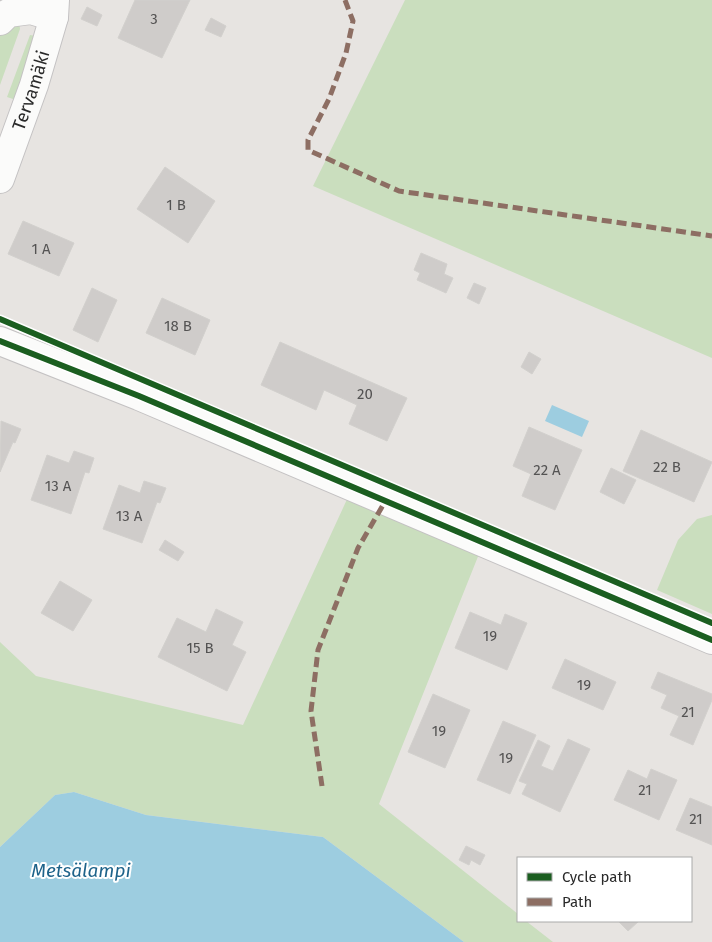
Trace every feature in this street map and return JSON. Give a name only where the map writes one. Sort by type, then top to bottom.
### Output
[{"type":"street","points":[[0,21],[8,13],[55,8]]},
{"type":"street","name":"Tervamäki","points":[[0,178],[34,85],[55,8]]},
{"type":"street","points":[[0,340],[139,396],[712,640]]},
{"type":"green space","points":[[405,0],[712,0],[712,358],[313,186]]},
{"type":"green space","points":[[19,21],[20,29],[0,85],[0,33]]},
{"type":"green space","points":[[30,35],[36,36],[16,100],[7,97]]},
{"type":"green space","points":[[349,495],[479,554],[379,804],[517,913],[517,922],[527,922],[553,942],[464,942],[323,837],[146,815],[74,792],[55,795],[0,847],[0,642],[36,676],[243,725]]},
{"type":"green space","points":[[712,515],[712,614],[657,590],[678,540],[697,519]]},
{"type":"water","points":[[552,405],[589,421],[582,437],[545,421]]},
{"type":"water","name":"Metsälampi","points":[[74,792],[146,815],[323,837],[464,942],[0,942],[0,847],[55,795]]},
{"type":"building","points":[[135,0],[190,0],[162,58],[118,38]]},
{"type":"building","points":[[87,7],[102,15],[97,26],[81,19]]},
{"type":"building","points":[[211,18],[226,26],[221,37],[205,30]]},
{"type":"building","points":[[165,167],[215,201],[188,243],[137,209]]},
{"type":"building","points":[[23,221],[74,243],[59,276],[8,254]]},
{"type":"building","points":[[421,253],[447,264],[444,274],[453,278],[446,293],[417,280],[420,273],[414,270]]},
{"type":"building","points":[[474,283],[486,288],[479,304],[467,298]]},
{"type":"building","points":[[92,288],[117,300],[98,342],[73,330]]},
{"type":"building","points":[[162,298],[210,320],[195,355],[146,333]]},
{"type":"building","points":[[280,342],[407,398],[387,441],[349,424],[357,405],[324,390],[316,410],[261,385]]},
{"type":"building","points":[[529,352],[541,359],[532,374],[521,367]]},
{"type":"building","points":[[1,421],[21,429],[0,472]]},
{"type":"building","points":[[529,427],[582,450],[555,510],[522,496],[531,474],[513,466]]},
{"type":"building","points":[[641,430],[712,462],[694,502],[623,471]]},
{"type":"building","points":[[74,451],[94,458],[89,473],[85,472],[71,514],[31,500],[47,455],[69,463]]},
{"type":"building","points":[[611,468],[636,480],[624,504],[600,492]]},
{"type":"building","points":[[144,481],[166,488],[160,503],[157,502],[142,543],[103,529],[119,485],[140,493]]},
{"type":"building","points":[[165,540],[184,552],[178,561],[159,550]]},
{"type":"building","points":[[60,581],[92,600],[73,631],[41,613]]},
{"type":"building","points":[[216,609],[243,622],[232,645],[246,652],[227,691],[158,657],[177,618],[206,632]]},
{"type":"building","points":[[470,612],[501,625],[505,614],[527,623],[507,670],[455,648]]},
{"type":"building","points":[[565,659],[616,682],[603,710],[552,688]]},
{"type":"building","points":[[658,672],[712,694],[712,700],[693,745],[670,735],[679,716],[661,708],[667,695],[651,688]]},
{"type":"building","points":[[433,694],[470,710],[445,768],[408,752]]},
{"type":"building","points":[[503,721],[536,735],[510,794],[477,780]]},
{"type":"building","points":[[568,739],[590,749],[560,812],[522,794],[527,784],[519,781],[538,740],[550,746],[541,766],[553,771]]},
{"type":"building","points":[[651,769],[677,780],[659,820],[614,800],[628,770],[647,779]]},
{"type":"building","points":[[690,798],[712,807],[712,845],[676,830]]},
{"type":"building","points":[[466,846],[485,855],[480,865],[471,860],[469,865],[459,860]]},
{"type":"building","points":[[619,922],[638,922],[628,931]]},
{"type":"marked path","points":[[345,0],[353,21],[346,53],[329,99],[308,140],[308,150],[399,191],[712,236]]},
{"type":"marked path","points":[[322,786],[311,711],[318,650],[358,548],[386,500]]},
{"type":"cycle path","points":[[0,319],[712,623]]},
{"type":"cycle path","points":[[0,341],[139,396],[712,640]]}]
